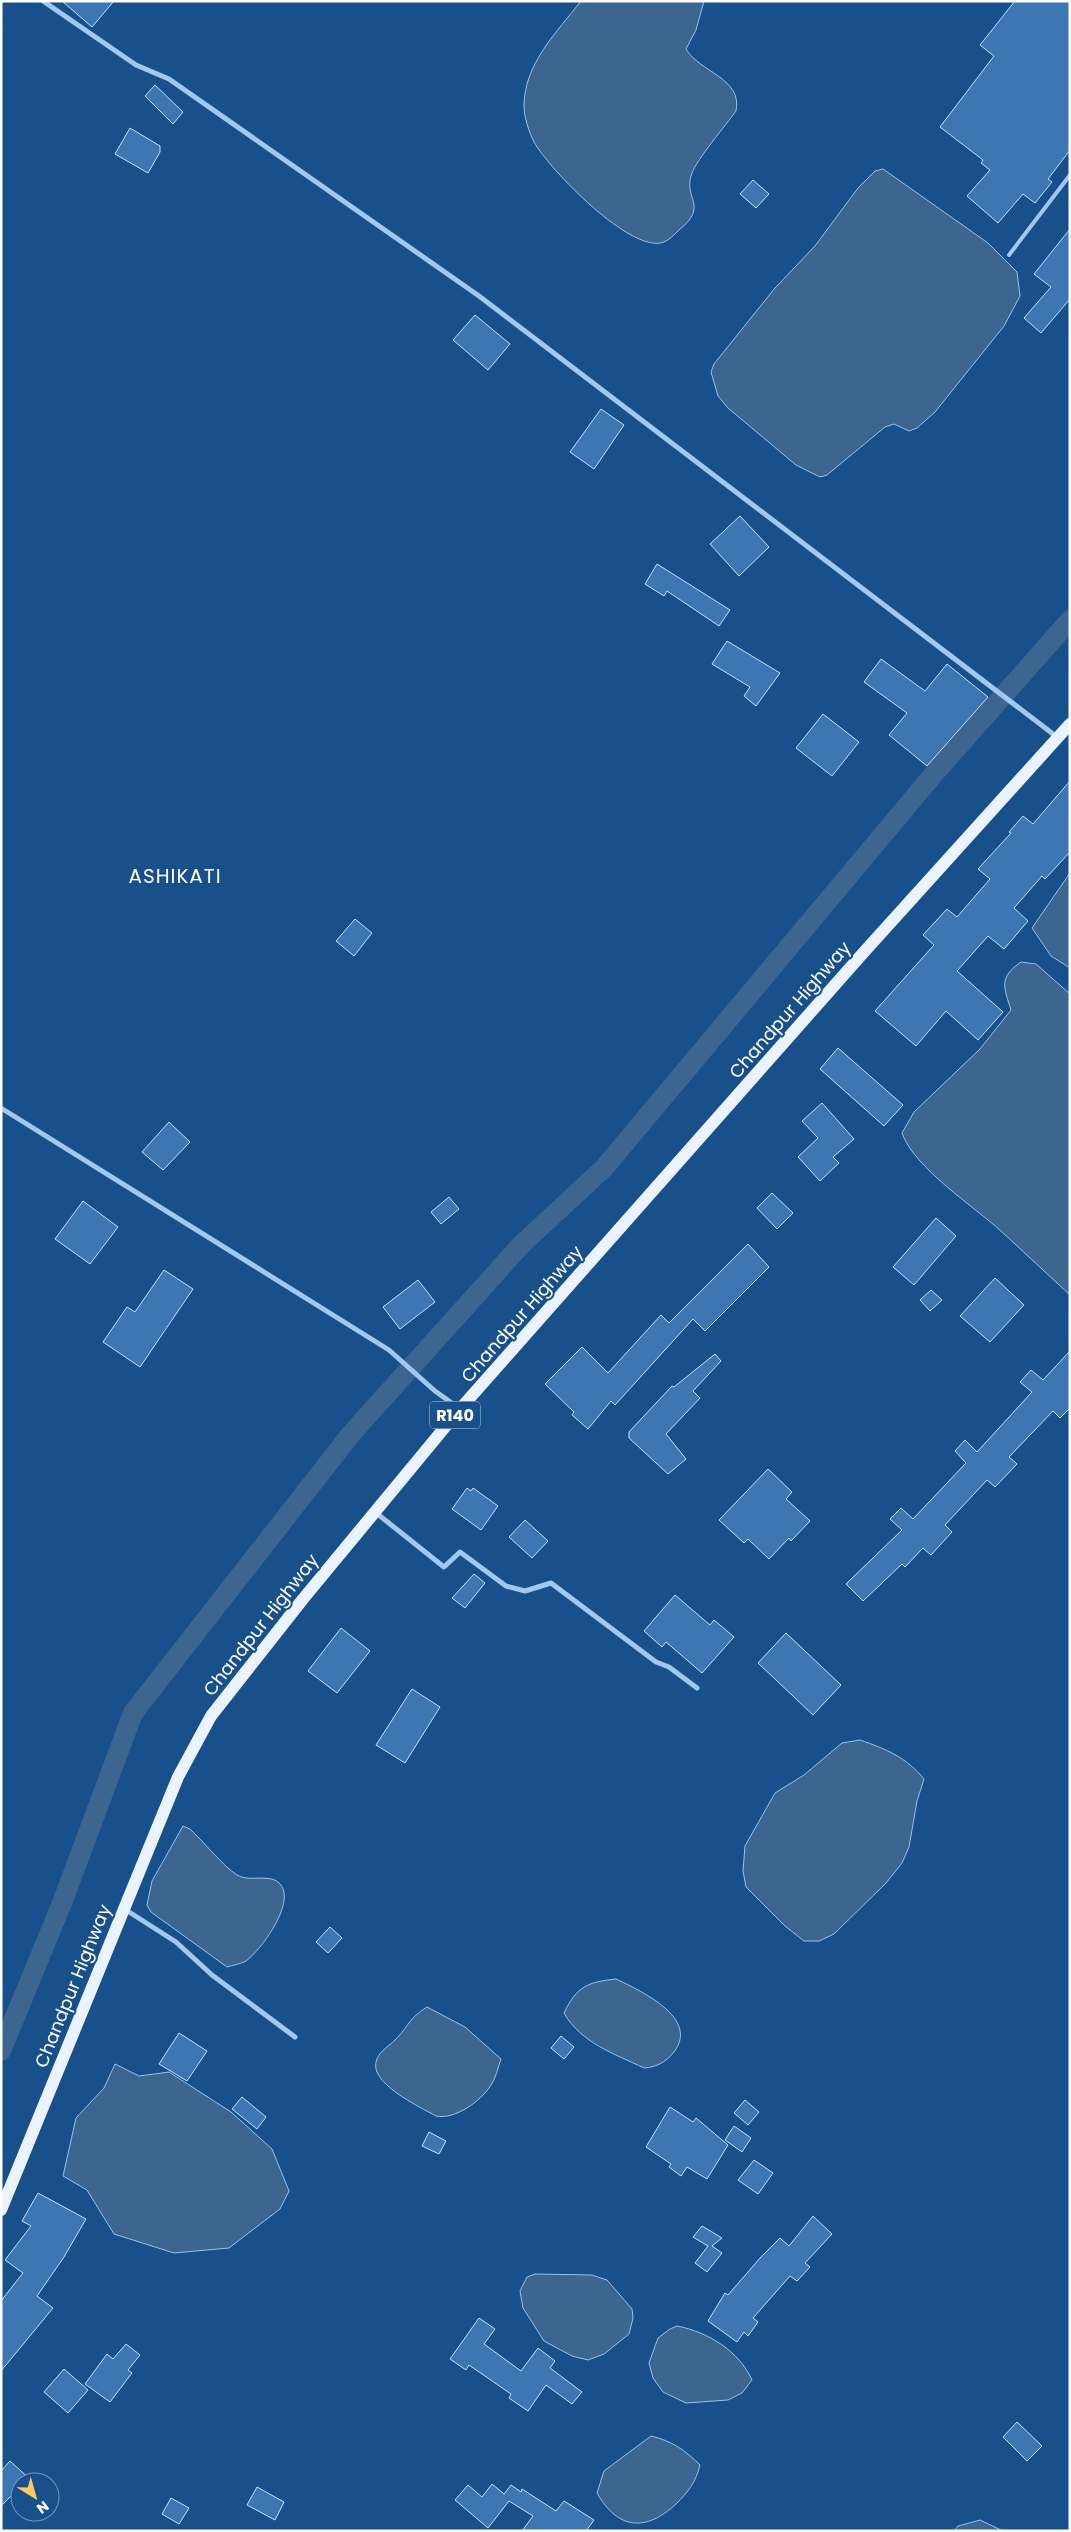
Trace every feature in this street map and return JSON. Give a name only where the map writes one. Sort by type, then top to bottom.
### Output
[{"type":"main road","name":"Chandpur Highway","points":[[1,2210],[178,1777],[211,1716],[375,1511],[460,1409],[864,952],[1070,724]]},
{"type":"street","points":[[43,1],[136,65],[169,79],[479,296],[972,670],[1058,738]]},
{"type":"street","points":[[1,1108],[389,1350],[435,1391],[460,1409]]},
{"type":"street","points":[[375,1511],[444,1567],[460,1552],[506,1586],[525,1591],[550,1583],[656,1662],[669,1667],[697,1688]]},
{"type":"street","points":[[124,1908],[176,1942],[212,1975],[295,2037]]},
{"type":"lane","points":[[1010,255],[1070,175]]},
{"type":"water","points":[[581,1],[704,1],[696,30],[686,49],[700,64],[727,83],[733,91],[736,100],[736,111],[705,151],[692,173],[690,189],[694,208],[693,214],[672,237],[664,242],[650,243],[632,236],[593,207],[556,171],[534,142],[529,129],[524,106],[525,91],[530,76],[536,62],[552,37]]},
{"type":"water","points":[[883,169],[988,243],[1017,272],[1020,296],[1004,326],[935,412],[917,428],[909,431],[894,424],[885,427],[827,475],[820,477],[796,465],[728,408],[718,396],[711,372],[714,364],[775,288],[815,246],[858,188],[875,171]]},
{"type":"water","points":[[1070,873],[1070,968],[1051,956],[1032,928]]},
{"type":"water","points":[[1021,962],[1036,964],[1070,994],[1070,1295],[1002,1232],[932,1173],[919,1160],[902,1133],[914,1112],[980,1049],[1011,1010],[1005,989],[1006,978]]},
{"type":"water","points":[[860,1740],[903,1759],[924,1779],[917,1801],[909,1847],[902,1863],[886,1883],[834,1934],[819,1941],[804,1941],[785,1926],[746,1887],[743,1871],[745,1846],[775,1793],[804,1775],[842,1743]]},
{"type":"water","points":[[183,1826],[190,1829],[237,1875],[248,1878],[272,1879],[281,1885],[284,1893],[284,1903],[280,1914],[260,1947],[244,1962],[227,1967],[151,1912],[147,1905],[152,1881]]},
{"type":"water","points":[[616,1979],[652,1998],[674,2017],[679,2028],[680,2040],[668,2059],[644,2068],[589,2040],[571,2023],[564,2013],[574,1997],[584,1987]]},
{"type":"water","points":[[427,2007],[465,2027],[501,2059],[494,2079],[487,2091],[467,2108],[451,2115],[436,2116],[407,2100],[387,2085],[379,2076],[376,2068],[377,2059],[380,2054],[400,2035],[416,2015]]},
{"type":"water","points":[[115,2064],[139,2076],[169,2072],[231,2112],[272,2149],[289,2191],[280,2209],[229,2248],[174,2253],[114,2234],[87,2190],[63,2176],[76,2118],[104,2088]]},
{"type":"water","points":[[535,2274],[592,2275],[607,2280],[632,2309],[633,2318],[629,2334],[604,2354],[588,2360],[572,2356],[544,2341],[523,2308],[520,2291],[527,2277]]},
{"type":"water","points":[[677,2326],[711,2338],[739,2360],[752,2380],[742,2393],[728,2400],[686,2403],[663,2392],[653,2378],[649,2363],[658,2338]]},
{"type":"water","points":[[651,2436],[678,2447],[700,2465],[691,2486],[676,2504],[654,2519],[643,2523],[633,2523],[623,2520],[614,2514],[597,2493],[604,2471]]},
{"type":"water","points":[[980,2520],[1003,2531],[954,2531],[958,2526]]},
{"type":"building","points":[[62,1],[114,1],[92,27]]},
{"type":"building","points":[[1015,1],[1070,1],[1070,150],[1048,179],[1052,182],[1035,203],[1023,194],[998,223],[967,196],[990,170],[981,163],[983,160],[940,127],[994,56],[980,45]]},
{"type":"building","points":[[155,85],[183,112],[173,124],[145,96]]},
{"type":"building","points":[[130,128],[160,146],[160,152],[148,173],[115,154]]},
{"type":"building","points":[[753,180],[769,194],[756,208],[740,194]]},
{"type":"building","points":[[1070,229],[1070,299],[1041,333],[1024,318],[1051,287],[1034,274]]},
{"type":"building","points":[[475,315],[510,344],[488,370],[453,340]]},
{"type":"building","points":[[601,409],[624,425],[594,469],[570,452]]},
{"type":"building","points":[[740,516],[769,547],[739,576],[710,544]]},
{"type":"building","points":[[657,564],[730,610],[719,626],[667,591],[664,596],[645,584]]},
{"type":"building","points":[[727,641],[780,673],[756,706],[744,696],[750,687],[712,664]]},
{"type":"building","points":[[881,659],[925,691],[947,664],[988,697],[927,766],[889,735],[907,713],[864,682]]},
{"type":"building","points":[[823,714],[859,742],[832,776],[796,748]]},
{"type":"building","points":[[1070,781],[1070,852],[1045,879],[1042,876],[1014,908],[1028,921],[1004,949],[988,936],[957,971],[1003,1012],[978,1040],[946,1011],[916,1046],[875,1011],[934,945],[923,935],[947,909],[957,917],[990,879],[978,869],[1011,833],[1009,832],[1023,816],[1033,824]]},
{"type":"building","points":[[355,919],[372,933],[354,956],[336,941]]},
{"type":"building","points":[[838,1048],[903,1105],[884,1126],[820,1069]]},
{"type":"building","points":[[822,1103],[854,1139],[833,1157],[839,1163],[820,1181],[798,1157],[818,1138],[802,1121]]},
{"type":"building","points":[[169,1122],[190,1142],[163,1170],[142,1152]]},
{"type":"building","points":[[772,1193],[793,1213],[777,1229],[757,1208]]},
{"type":"building","points":[[449,1197],[459,1209],[441,1224],[431,1212]]},
{"type":"building","points":[[83,1201],[118,1227],[90,1264],[55,1239]]},
{"type":"building","points":[[936,1218],[956,1236],[914,1285],[893,1267]]},
{"type":"building","points":[[748,1244],[769,1267],[705,1331],[693,1319],[615,1405],[611,1401],[588,1429],[572,1415],[574,1412],[545,1384],[582,1347],[608,1373],[661,1315],[669,1323]]},
{"type":"building","points":[[164,1270],[193,1289],[140,1367],[103,1342],[127,1307],[135,1312]]},
{"type":"building","points":[[995,1278],[1024,1305],[990,1342],[960,1316]]},
{"type":"building","points":[[418,1280],[435,1302],[400,1329],[383,1307]]},
{"type":"building","points":[[931,1290],[942,1300],[930,1311],[920,1300]]},
{"type":"building","points":[[1070,1351],[1070,1408],[1060,1418],[1053,1411],[1009,1457],[1017,1464],[995,1487],[987,1480],[945,1525],[952,1532],[931,1555],[923,1548],[905,1567],[902,1564],[863,1601],[846,1584],[902,1530],[890,1519],[901,1508],[913,1519],[966,1463],[955,1451],[965,1440],[977,1452],[1032,1392],[1020,1382],[1031,1370],[1043,1380]]},
{"type":"building","points":[[715,1354],[721,1361],[693,1391],[700,1398],[666,1434],[686,1459],[668,1474],[629,1438],[629,1432],[672,1386],[674,1387]]},
{"type":"building","points":[[768,1469],[792,1492],[786,1499],[810,1521],[791,1541],[789,1538],[769,1559],[748,1539],[744,1543],[719,1520]]},
{"type":"building","points":[[467,1488],[471,1491],[473,1488],[498,1506],[481,1530],[452,1509]]},
{"type":"building","points":[[525,1520],[548,1541],[532,1558],[509,1537]]},
{"type":"building","points":[[474,1574],[485,1583],[465,1608],[452,1598]]},
{"type":"building","points":[[675,1595],[710,1625],[714,1620],[734,1637],[702,1673],[666,1642],[662,1647],[644,1631]]},
{"type":"building","points":[[341,1628],[370,1651],[337,1693],[308,1671]]},
{"type":"building","points":[[786,1633],[841,1685],[813,1715],[758,1663]]},
{"type":"building","points":[[412,1689],[440,1707],[405,1763],[376,1745]]},
{"type":"building","points":[[330,1927],[342,1938],[328,1953],[316,1942]]},
{"type":"building","points":[[179,2033],[207,2051],[187,2081],[159,2064]]},
{"type":"building","points":[[561,2036],[574,2047],[564,2059],[551,2048]]},
{"type":"building","points":[[242,2097],[266,2117],[257,2129],[232,2109]]},
{"type":"building","points":[[745,2100],[759,2112],[748,2125],[734,2113]]},
{"type":"building","points":[[670,2107],[693,2122],[696,2118],[728,2145],[707,2179],[687,2167],[681,2176],[669,2167],[671,2164],[646,2147]]},
{"type":"building","points":[[734,2126],[751,2138],[742,2152],[725,2140]]},
{"type":"building","points":[[429,2132],[446,2141],[439,2154],[422,2146]]},
{"type":"building","points":[[754,2160],[773,2173],[758,2194],[738,2180]]},
{"type":"building","points":[[38,2193],[86,2219],[64,2257],[37,2296],[53,2308],[1,2371],[1,2301],[23,2273],[5,2260],[31,2226],[22,2221]]},
{"type":"building","points":[[813,2216],[832,2234],[805,2263],[810,2267],[797,2281],[790,2276],[753,2318],[758,2322],[748,2336],[744,2332],[737,2342],[708,2321],[725,2293],[728,2295],[780,2238],[789,2246]]},
{"type":"building","points":[[702,2226],[722,2238],[712,2246],[722,2253],[707,2272],[695,2263],[708,2246],[693,2237]]},
{"type":"building","points":[[479,2318],[495,2329],[484,2344],[521,2371],[538,2348],[555,2361],[550,2368],[582,2392],[572,2404],[546,2385],[528,2411],[509,2398],[511,2394],[469,2365],[466,2370],[450,2359]]},
{"type":"building","points":[[126,2344],[140,2355],[128,2370],[132,2373],[110,2402],[85,2384],[107,2354],[113,2359]]},
{"type":"building","points":[[64,2369],[88,2390],[68,2413],[44,2392]]},
{"type":"building","points":[[1017,2422],[1042,2446],[1027,2461],[1003,2437]]},
{"type":"building","points":[[10,2461],[22,2472],[10,2472],[10,2497],[1,2506],[1,2471]]},
{"type":"building","points":[[492,2484],[504,2494],[511,2485],[521,2492],[522,2489],[556,2511],[564,2501],[594,2520],[586,2531],[522,2531],[533,2516],[509,2501],[488,2528],[455,2500],[468,2485],[482,2497]]},
{"type":"building","points":[[257,2487],[284,2502],[275,2520],[247,2505]]},
{"type":"building","points":[[171,2498],[189,2508],[179,2524],[162,2514]]},
{"type":"waterway","points":[[1,2051],[62,1903],[133,1713],[351,1434],[521,1245],[604,1168],[933,775],[1070,620]]},
{"type":"district","name":"ASHIKATI","points":[[175,876]]}]
